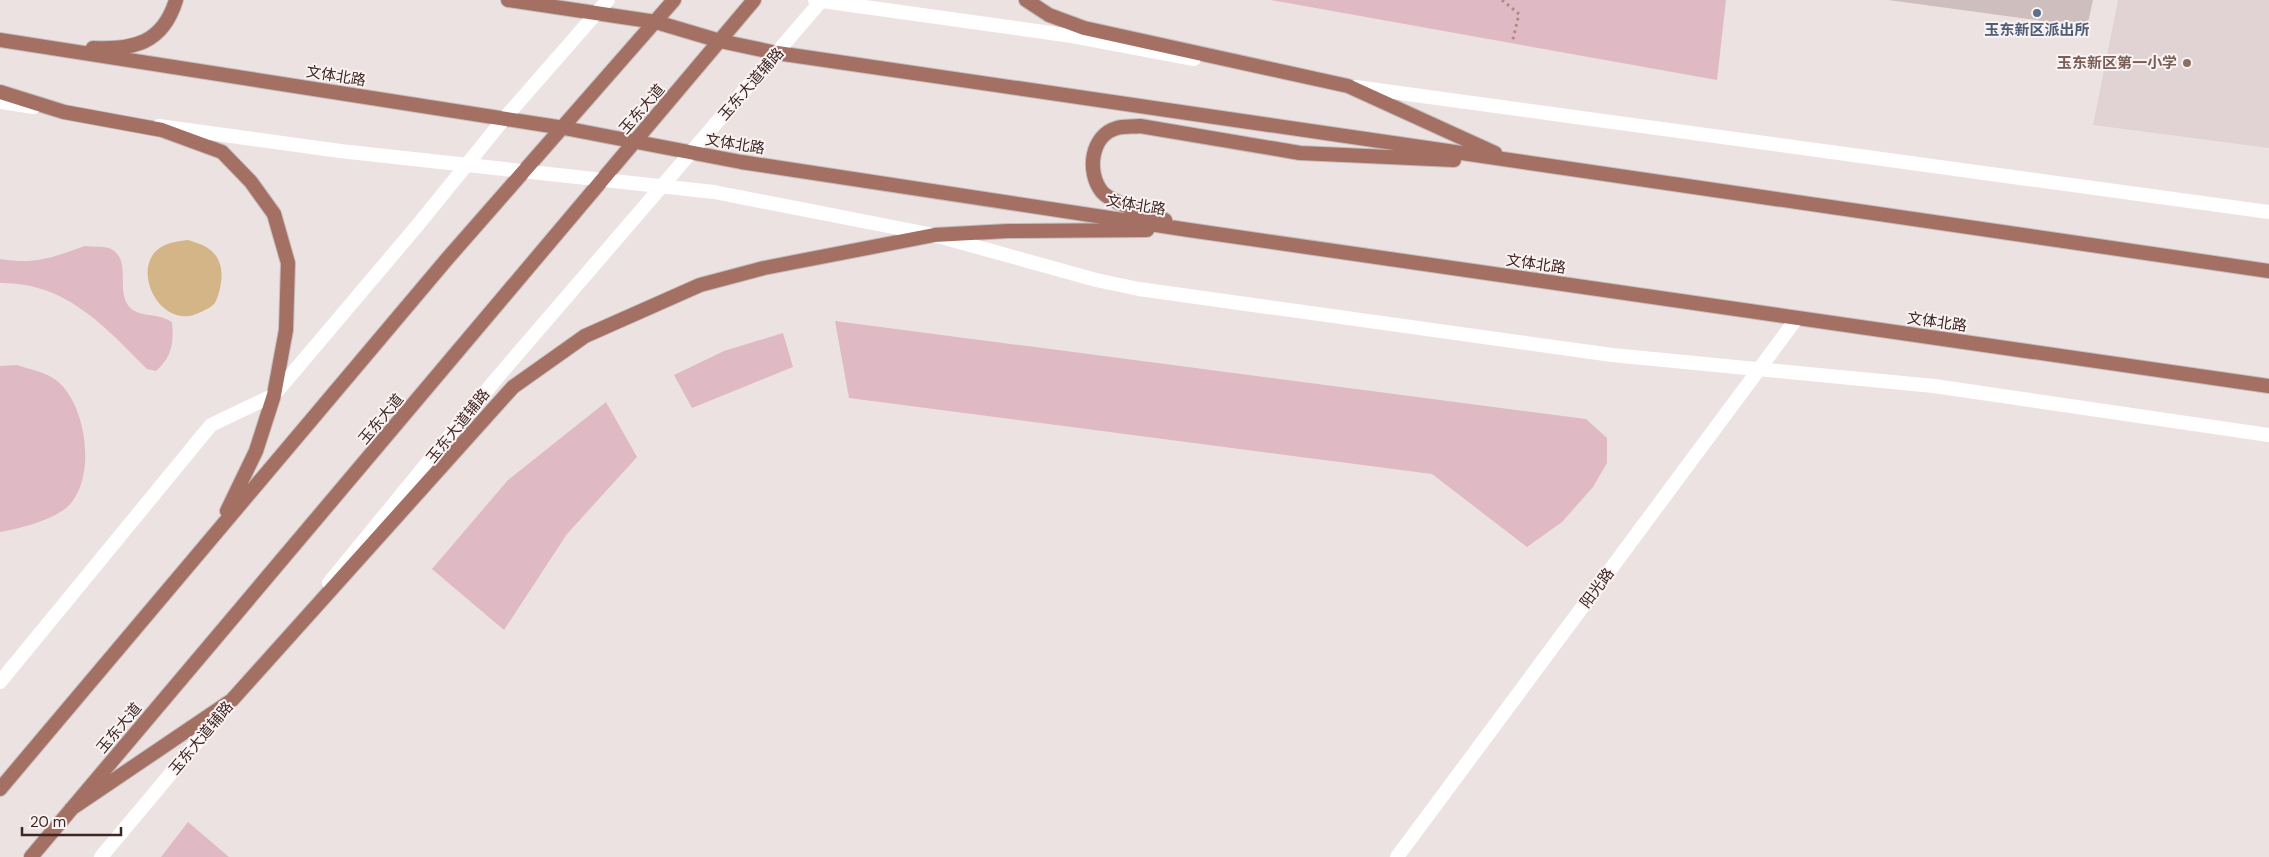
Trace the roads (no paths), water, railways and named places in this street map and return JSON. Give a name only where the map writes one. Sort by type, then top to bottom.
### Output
[{"type":"main road","points":[[20,42],[97,48],[128,47],[148,41],[159,31],[172,13],[176,0]]},
{"type":"main road","points":[[508,0],[656,22],[720,41],[777,53],[2269,271]]},
{"type":"main road","points":[[0,789],[447,259],[564,128],[674,0]]},
{"type":"main road","name":"玉东大道","points":[[31,857],[754,0]]},
{"type":"main road","points":[[1026,0],[1049,15],[1084,28],[1348,86],[1512,161]]},
{"type":"main road","name":"文体北路","points":[[0,40],[564,128],[691,153],[1189,230],[2269,386]]},
{"type":"main road","points":[[0,92],[64,112],[162,130],[222,152],[252,182],[274,214],[288,263],[286,330],[274,395],[256,450],[218,529]]},
{"type":"main road","points":[[1189,230],[1112,199],[1103,192],[1095,179],[1092,163],[1095,148],[1101,136],[1117,128],[1140,126],[1300,153],[1378,158],[1512,161]]},
{"type":"main road","points":[[71,809],[232,700],[514,387],[585,336],[700,285],[764,268],[934,235],[1008,231],[1189,230]]},
{"type":"street","points":[[0,682],[212,425],[274,395],[503,120],[608,0]]},
{"type":"street","points":[[819,0],[1072,36],[1348,86],[2269,212]]},
{"type":"street","name":"玉东大道辅路","points":[[101,857],[496,379],[777,53],[819,0]]},
{"type":"street","points":[[0,102],[340,151],[714,192],[934,235],[1096,280],[1139,288],[1612,355],[1934,386],[2269,435]]},
{"type":"street","name":"阳光路","points":[[1397,857],[1797,318]]},
{"type":"place","name":"玉东新区派出所","points":[[2037,13]]},
{"type":"place","name":"玉东新区第一小学","points":[[2187,63]]}]
